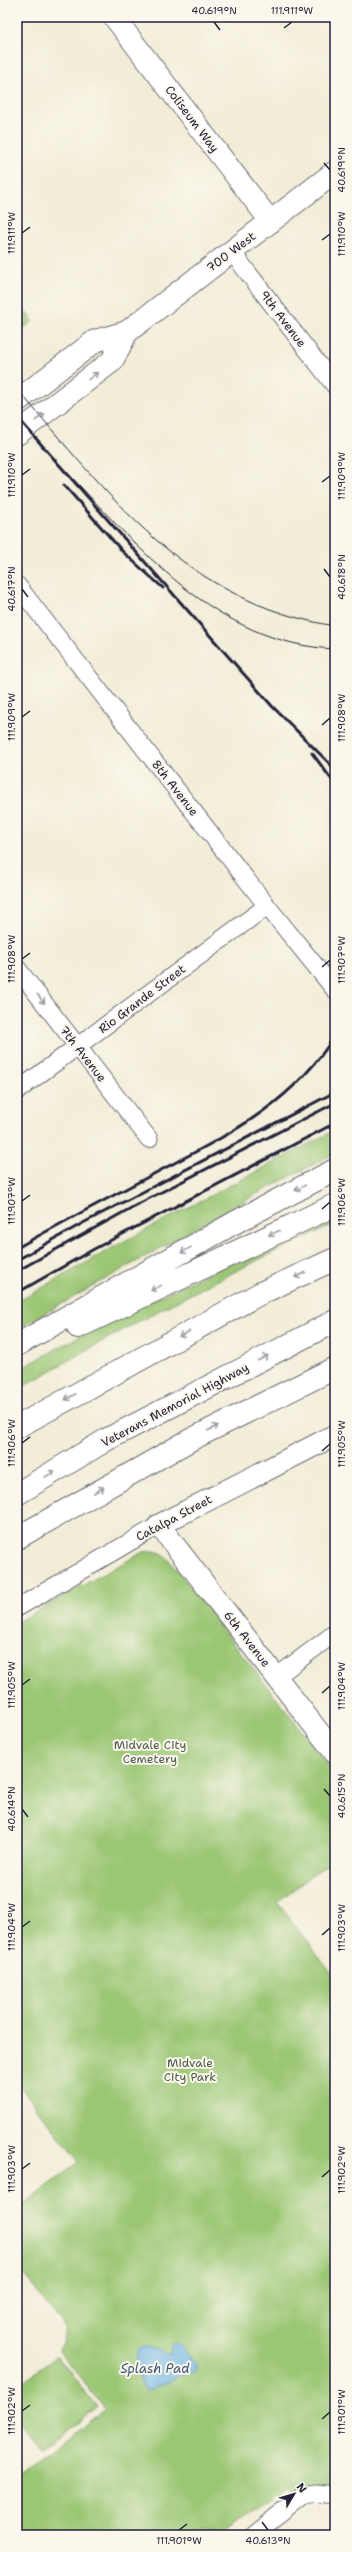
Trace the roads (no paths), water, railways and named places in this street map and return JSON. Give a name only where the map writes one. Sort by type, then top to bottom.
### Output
[{"type":"main road","name":"700 West","points":[[17,401],[96,341],[127,332],[335,172]]},
{"type":"main road","name":"700 West","points":[[17,434],[112,362],[127,332]]},
{"type":"main road","points":[[17,1345],[234,1223],[335,1170]]},
{"type":"main road","points":[[17,1360],[158,1287],[335,1205]]},
{"type":"main road","points":[[17,1427],[128,1364],[261,1293],[335,1259]]},
{"type":"main road","name":"Veterans Memorial Highway","points":[[17,1494],[106,1440],[335,1321]]},
{"type":"main road","points":[[17,1538],[192,1439],[335,1368]]},
{"type":"street","name":"Coliseum Way","points":[[114,17],[271,222]]},
{"type":"street","name":"9th Avenue","points":[[232,252],[335,386]]},
{"type":"street","name":"8th Avenue","points":[[17,584],[267,906],[335,990]]},
{"type":"street","name":"Rio Grande Street","points":[[17,1091],[267,906]]},
{"type":"street","name":"7th Avenue","points":[[17,968],[148,1139]]},
{"type":"street","name":"Catalpa Street","points":[[17,1608],[158,1525],[335,1435]]},
{"type":"street","name":"6th Avenue","points":[[158,1525],[335,1753]]},
{"type":"street","points":[[276,1677],[335,1633]]},
{"type":"street","points":[[252,2535],[304,2495],[316,2493],[335,2496]]},
{"type":"water","name":"Splash Pad","points":[[179,2343],[197,2366],[194,2373],[186,2373],[147,2391],[137,2372],[137,2351],[146,2346],[170,2355],[171,2345]]},
{"type":"tram line","points":[[17,389],[119,505],[155,539],[193,569],[235,594],[282,613],[335,626]]},
{"type":"tram line","points":[[61,466],[119,528],[150,558],[182,586],[216,610],[252,630],[292,643],[335,649]]},
{"type":"railway","points":[[17,417],[272,706],[335,769]]},
{"type":"railway","points":[[64,485],[123,552],[163,588]]},
{"type":"railway","points":[[312,753],[335,784]]},
{"type":"railway","points":[[17,1248],[211,1144],[258,1115],[300,1080],[318,1059],[335,1035]]},
{"type":"railway","points":[[17,1260],[83,1223],[335,1092]]},
{"type":"railway","points":[[17,1271],[142,1202],[335,1103]]},
{"type":"railway","points":[[17,1293],[94,1249],[335,1123]]},
{"type":"park label","name":"Midvale City Cemetery","points":[[150,1752]]},
{"type":"park label","name":"Midvale City Park","points":[[190,2070]]}]
